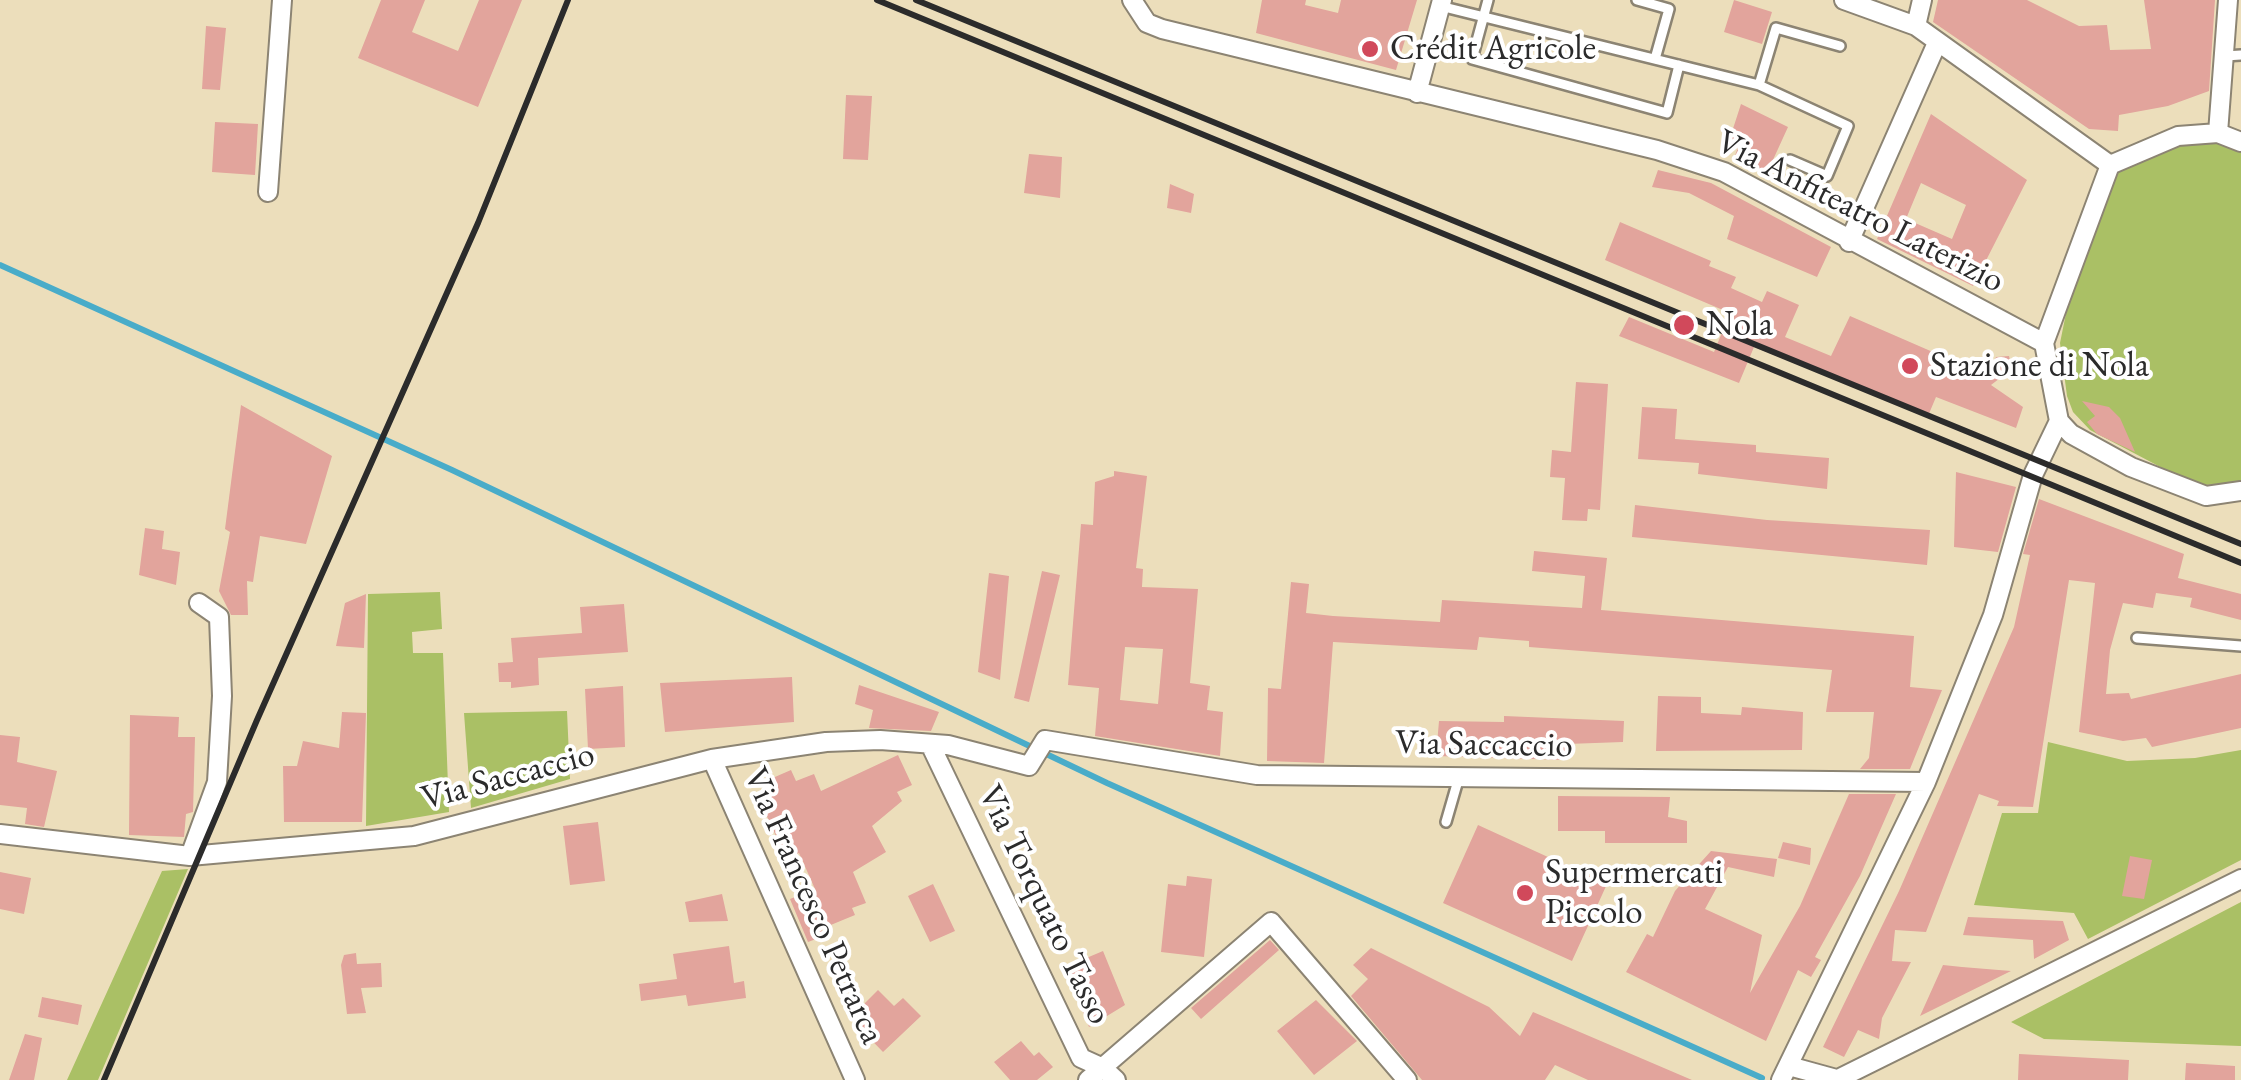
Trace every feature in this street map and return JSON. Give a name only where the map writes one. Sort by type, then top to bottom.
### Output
[{"type":"street","points":[[268,192],[282,0]]},
{"type":"street","name":"Via Anfiteatro Laterizio","points":[[1132,0],[1148,23],[1162,29],[1657,150],[1724,172],[2044,343]]},
{"type":"street","points":[[1844,0],[1916,26],[2110,165]]},
{"type":"street","points":[[1916,26],[1922,0]]},
{"type":"street","points":[[2218,133],[2233,55],[2228,0]]},
{"type":"street","points":[[1417,93],[1441,3]]},
{"type":"street","points":[[1850,242],[1936,43]]},
{"type":"street","points":[[2241,142],[2218,133],[2178,136],[2110,165],[2044,343],[2059,422],[2033,475],[1993,615],[1926,782],[1785,1073],[1839,1080],[2241,879]]},
{"type":"street","points":[[2059,422],[2089,446],[2206,496],[2241,491]]},
{"type":"street","points":[[190,856],[217,782],[222,696],[219,617],[199,604]]},
{"type":"street","name":"Via Saccaccio","points":[[0,834],[190,856],[428,834],[712,759],[826,742],[930,744],[1028,766],[1045,740],[1257,775],[1926,782]]},
{"type":"street","name":"Via Torquato Tasso","points":[[930,744],[1081,1058],[1109,1074]]},
{"type":"street","name":"Via Francesco Petrarca","points":[[712,759],[855,1080]]},
{"type":"street","points":[[1088,1080],[1109,1074],[1271,922],[1404,1079]]},
{"type":"lane","points":[[1488,0],[1472,59],[1667,113],[1678,65]]},
{"type":"lane","points":[[1637,0],[1669,8],[1655,59]]},
{"type":"lane","points":[[1441,3],[1759,85],[1848,126],[1827,176],[1790,160]]},
{"type":"lane","points":[[1759,85],[1776,28],[1840,46]]},
{"type":"lane","points":[[2137,638],[2241,646]]},
{"type":"lane","points":[[1446,822],[1459,778]]},
{"type":"green space","points":[[2210,141],[2241,149],[2241,482],[2206,485],[2187,481],[2090,430],[2073,412],[2067,396],[2060,343],[2076,264],[2115,175],[2133,162],[2178,145]]},
{"type":"green space","points":[[440,592],[442,629],[412,632],[413,653],[443,653],[449,812],[366,826],[368,594]]},
{"type":"green space","points":[[567,711],[570,779],[471,808],[464,713]]},
{"type":"green space","points":[[2048,742],[2127,761],[2195,758],[2241,750],[2241,860],[2088,939],[2074,913],[1974,905],[2002,813],[2038,813]]},
{"type":"green space","points":[[188,869],[98,1080],[67,1080],[162,871]]},
{"type":"green space","points":[[2241,902],[2241,1046],[2044,1039],[2011,1022]]},
{"type":"building","points":[[381,0],[425,0],[412,32],[458,51],[479,0],[522,0],[478,107],[358,58]]},
{"type":"building","points":[[1262,0],[1306,0],[1305,5],[1338,13],[1341,0],[1417,0],[1396,70],[1256,33]]},
{"type":"building","points":[[1734,0],[1772,12],[1762,44],[1724,32]]},
{"type":"building","points":[[1938,0],[2027,0],[2079,26],[2107,25],[2110,50],[2151,49],[2144,0],[2215,0],[2209,91],[2168,106],[2119,115],[2118,131],[2089,129],[1933,22]]},
{"type":"building","points":[[206,26],[226,28],[220,90],[202,89]]},
{"type":"building","points":[[846,95],[872,96],[868,160],[843,159]]},
{"type":"building","points":[[1741,104],[1788,127],[1767,173],[1734,158],[1739,145],[1729,141]]},
{"type":"building","points":[[1931,114],[2027,180],[1973,286],[1877,239]],"holes":[[[1921,183],[1966,205],[1952,239],[1906,219]]]},
{"type":"building","points":[[215,122],[258,124],[255,175],[212,172]]},
{"type":"building","points":[[1029,154],[1062,157],[1060,198],[1024,193]]},
{"type":"building","points":[[1658,170],[1711,183],[1831,247],[1817,277],[1727,239],[1734,216],[1689,193],[1652,187]]},
{"type":"building","points":[[1170,184],[1194,194],[1191,213],[1167,208]]},
{"type":"building","points":[[1620,222],[1711,261],[1709,266],[1736,277],[1731,288],[1762,302],[1767,291],[1799,305],[1785,337],[1831,356],[1850,316],[1988,376],[1996,357],[2009,356],[2012,369],[1991,385],[2023,407],[2016,428],[1936,397],[1928,416],[1754,347],[1739,383],[1619,336],[1629,317],[1714,352],[1730,313],[1605,260]]},
{"type":"building","points":[[1576,382],[1608,384],[1600,510],[1588,509],[1587,521],[1562,520],[1565,478],[1550,477],[1552,450],[1571,452]]},
{"type":"building","points":[[2082,401],[2109,407],[2120,418],[2135,452],[2097,434],[2087,422],[2095,416]]},
{"type":"building","points":[[241,405],[332,456],[306,544],[260,536],[253,582],[247,581],[248,615],[231,615],[219,591],[230,532],[225,529]]},
{"type":"building","points":[[1642,407],[1677,409],[1675,439],[1756,445],[1756,452],[1829,458],[1827,489],[1698,474],[1699,463],[1638,459]]},
{"type":"building","points":[[1114,471],[1147,476],[1136,568],[1143,569],[1142,587],[1198,589],[1190,683],[1210,686],[1207,710],[1223,712],[1220,756],[1095,736],[1099,688],[1068,685],[1081,524],[1093,525],[1095,482],[1114,476]],"holes":[[[1125,647],[1163,649],[1158,704],[1120,700]]]},
{"type":"building","points":[[1956,472],[2016,487],[1998,552],[1954,547]]},
{"type":"building","points":[[2039,499],[2184,554],[2178,578],[2241,594],[2241,620],[2190,607],[2192,598],[2156,593],[2153,608],[2123,603],[2110,650],[2106,694],[2129,693],[2131,699],[2241,674],[2241,728],[2152,747],[2146,738],[2123,741],[2079,732],[2095,583],[2069,580],[2033,807],[1997,806],[1999,801],[1979,794],[1926,932],[1895,930],[1892,961],[1911,962],[1882,1018],[1879,1039],[1858,1030],[1844,1057],[1823,1047],[1899,891],[2014,627],[2030,555],[2023,554]]},
{"type":"building","points":[[1635,505],[1767,520],[1930,530],[1927,565],[1632,537]]},
{"type":"building","points":[[145,528],[164,531],[162,549],[180,552],[176,585],[139,575]]},
{"type":"building","points":[[1534,551],[1607,558],[1601,610],[1914,636],[1910,687],[1942,690],[1910,769],[1860,769],[1869,758],[1874,712],[1826,712],[1832,670],[1529,647],[1529,641],[1479,637],[1477,650],[1333,642],[1324,763],[1267,761],[1268,688],[1281,689],[1291,582],[1309,584],[1306,613],[1333,616],[1440,622],[1442,600],[1582,608],[1585,576],[1532,571]]},
{"type":"building","points":[[1042,571],[1060,575],[1029,702],[1014,698]]},
{"type":"building","points":[[989,573],[1009,576],[1000,680],[978,672]]},
{"type":"building","points":[[366,594],[364,648],[336,646],[345,603]]},
{"type":"building","points":[[624,604],[628,652],[538,658],[539,685],[511,688],[511,682],[499,682],[498,663],[513,662],[511,638],[582,633],[580,607]]},
{"type":"building","points":[[792,677],[794,722],[665,732],[660,683]]},
{"type":"building","points":[[859,685],[939,712],[931,731],[869,728],[873,710],[855,704]]},
{"type":"building","points":[[623,686],[625,747],[588,749],[585,689]]},
{"type":"building","points":[[1658,696],[1701,697],[1701,713],[1741,715],[1742,707],[1803,712],[1802,750],[1656,751]]},
{"type":"building","points":[[342,712],[366,713],[362,822],[284,822],[283,766],[297,766],[303,741],[339,748]]},
{"type":"building","points":[[130,715],[179,717],[178,737],[195,737],[193,812],[186,814],[184,837],[129,835]]},
{"type":"building","points":[[1504,716],[1624,721],[1623,742],[1567,744],[1567,760],[1436,756],[1439,721],[1504,722]]},
{"type":"building","points":[[0,735],[20,737],[17,762],[57,771],[44,827],[25,824],[27,808],[0,805]]},
{"type":"building","points":[[898,755],[912,785],[897,792],[902,801],[872,826],[886,852],[853,872],[866,903],[852,908],[855,915],[821,929],[824,936],[808,942],[790,899],[815,889],[799,853],[786,858],[759,799],[774,792],[768,780],[791,770],[796,781],[814,774],[821,791]]},
{"type":"building","points":[[1849,794],[1896,794],[1860,876],[1815,957],[1821,960],[1811,977],[1798,970],[1766,1041],[1626,972],[1647,934],[1653,937],[1675,891],[1711,851],[1777,859],[1774,877],[1728,867],[1705,909],[1762,935],[1750,993],[1800,906]]},
{"type":"building","points":[[1558,796],[1670,797],[1668,817],[1687,821],[1687,843],[1605,843],[1605,831],[1558,831]]},
{"type":"building","points":[[598,822],[605,881],[570,885],[563,826]]},
{"type":"building","name":"Supermercati Piccolo","points":[[1478,825],[1607,884],[1572,961],[1443,903]]},
{"type":"building","points":[[1783,842],[1811,848],[1810,865],[1778,858]]},
{"type":"building","points":[[2130,856],[2152,860],[2144,899],[2122,896]]},
{"type":"building","points":[[0,872],[31,878],[24,914],[0,909]]},
{"type":"building","points":[[1187,876],[1212,879],[1204,957],[1161,952],[1168,884],[1186,886]]},
{"type":"building","points":[[933,884],[955,931],[930,942],[908,896]]},
{"type":"building","points":[[722,894],[728,921],[689,922],[685,902]]},
{"type":"building","points":[[1968,917],[2063,921],[2069,940],[2034,959],[2033,940],[1963,935]]},
{"type":"building","points":[[1270,940],[1279,950],[1201,1019],[1191,1008]]},
{"type":"building","points":[[729,946],[734,983],[744,981],[746,998],[688,1006],[686,995],[641,1001],[639,984],[677,979],[673,954]]},
{"type":"building","points":[[1371,948],[1489,1007],[1520,1036],[1533,1012],[1692,1080],[1588,1080],[1555,1065],[1545,1080],[1422,1080],[1351,996],[1368,979],[1353,965]]},
{"type":"building","points":[[1103,951],[1125,1005],[1089,1027],[1065,967]]},
{"type":"building","points":[[356,953],[357,964],[381,963],[382,987],[361,988],[366,1013],[347,1014],[341,965],[344,955]]},
{"type":"building","points":[[1943,965],[1962,967],[2011,971],[1920,1016]]},
{"type":"building","points":[[878,990],[894,1006],[903,998],[921,1016],[883,1052],[850,1018]]},
{"type":"building","points":[[42,997],[82,1005],[78,1025],[38,1017]]},
{"type":"building","points":[[1316,1000],[1357,1041],[1314,1075],[1277,1031]]},
{"type":"building","points":[[25,1034],[42,1038],[34,1080],[9,1080]]},
{"type":"building","points":[[1021,1041],[1034,1056],[1039,1052],[1053,1067],[1037,1080],[1010,1080],[994,1062]]},
{"type":"building","points":[[2019,1054],[2129,1060],[2128,1080],[2018,1080]]},
{"type":"building","points":[[2186,1063],[2235,1066],[2235,1080],[2185,1080]]},
{"type":"waterway","points":[[0,265],[452,470],[1107,783],[1762,1078]]},
{"type":"railway","points":[[104,1080],[257,720],[478,223],[568,0]]},
{"type":"railway","points":[[877,0],[2241,563]]},
{"type":"railway","points":[[916,0],[2241,544]]},
{"type":"place","name":"Crédit Agricole","points":[[1370,49]]},
{"type":"place","name":"Nola","points":[[1684,325]]},
{"type":"place","name":"Stazione di Nola","points":[[1910,366]]},
{"type":"place","name":"Supermercati Piccolo","points":[[1525,893]]}]
